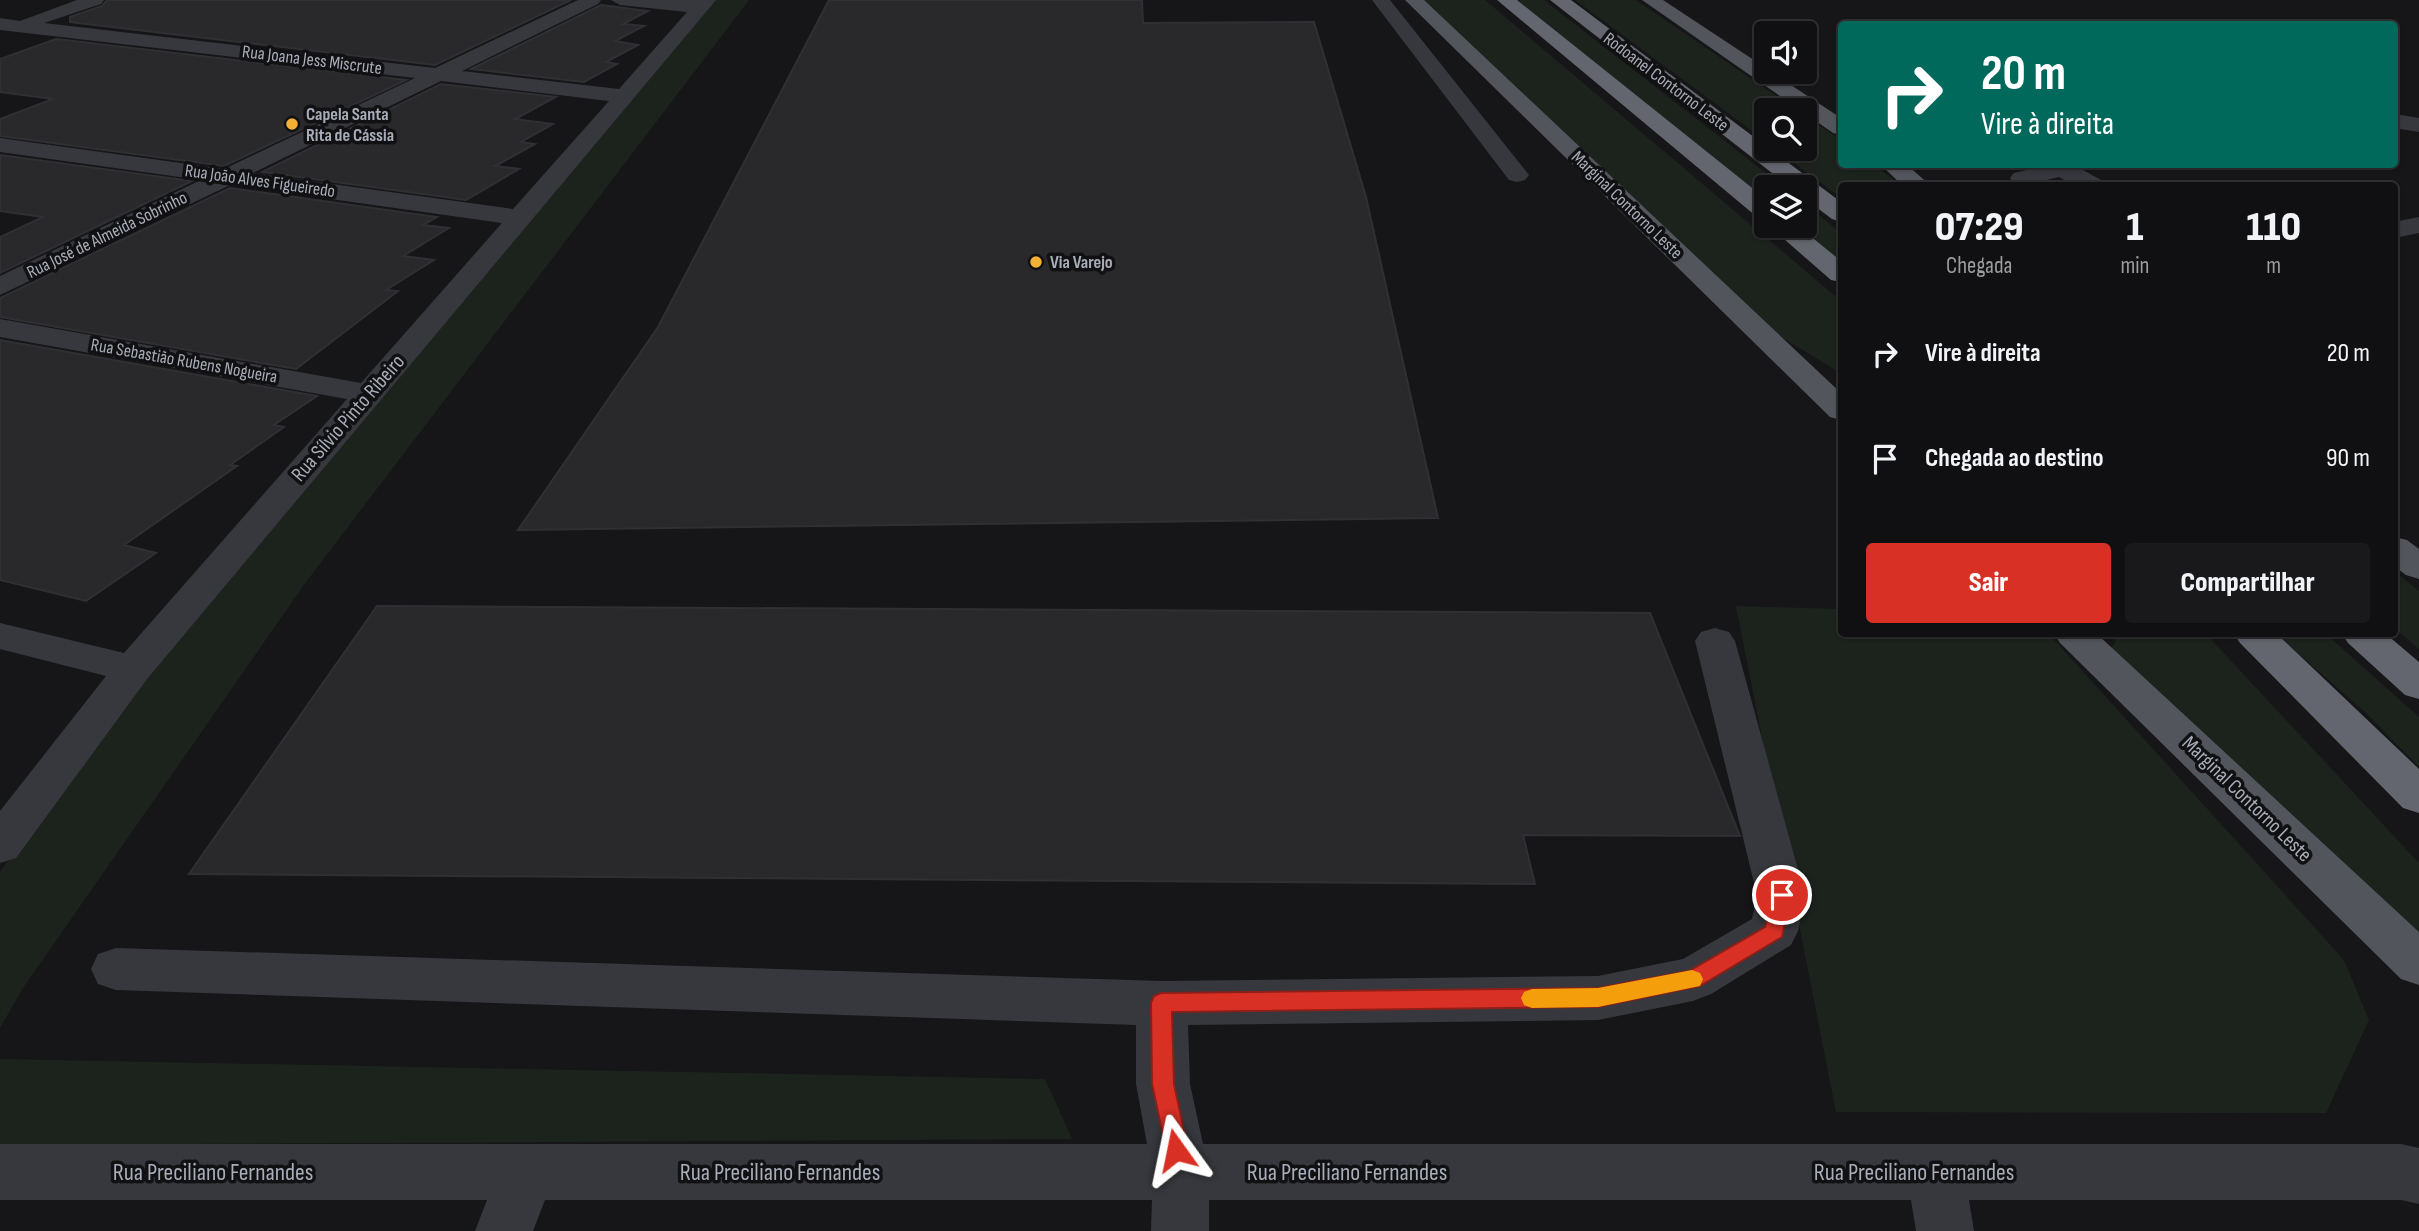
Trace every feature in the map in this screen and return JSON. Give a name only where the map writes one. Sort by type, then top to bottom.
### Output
[{"type":"highway","name":"Rodoanel Contorno Leste","points":[[1506,0],[1754,202]]},
{"type":"highway","name":"Rodoanel Contorno Leste","points":[[1559,0],[1838,212]]},
{"type":"highway","points":[[1797,238],[1838,272]]},
{"type":"highway","points":[[2257,637],[2419,796]]},
{"type":"highway","points":[[2364,637],[2419,685]]},
{"type":"main road","name":"Marginal Contorno Leste","points":[[1414,0],[1838,407]]},
{"type":"main road","points":[[1651,0],[1838,126]]},
{"type":"main road","points":[[1896,168],[1914,182]]},
{"type":"main road","points":[[2398,551],[2419,567]]},
{"type":"main road","name":"Marginal Contorno Leste","points":[[2077,637],[2419,964]]},
{"type":"street","points":[[6,27],[95,0]]},
{"type":"street","name":"Rua José de Almeida Sobrinho","points":[[0,287],[592,0]]},
{"type":"street","points":[[620,0],[704,4]]},
{"type":"street","points":[[1381,0],[1517,175]]},
{"type":"street","name":"Rua Sílvio Pinto Ribeiro","points":[[0,845],[133,668],[704,4]]},
{"type":"street","name":"Rua Joana Jess Miscrute","points":[[6,27],[624,96]]},
{"type":"street","points":[[2398,122],[2419,125]]},
{"type":"street","name":"Rua João Alves Figueiredo","points":[[0,145],[520,218]]},
{"type":"street","points":[[2026,182],[2022,178],[2055,168]]},
{"type":"street","points":[[2060,168],[2086,182]]},
{"type":"street","points":[[2398,229],[2419,225]]},
{"type":"street","name":"Rua Sebastião Rubens Nogueira","points":[[0,328],[369,394]]},
{"type":"street","points":[[0,636],[133,668]]},
{"type":"street","points":[[116,969],[1161,1003],[1598,998],[1693,979],[1748,949],[1774,931],[1782,895],[1715,642]]},
{"type":"street","points":[[1161,1003],[1163,1084],[1181,1172],[1180,1231]]},
{"type":"street","name":"Rua Preciliano Fernandes","points":[[0,1172],[2413,1171]]},
{"type":"street","points":[[504,1231],[527,1172]]},
{"type":"street","points":[[1935,1172],[1945,1231]]},
{"type":"shaded area","points":[[714,0],[749,0],[306,582],[23,988],[0,1028],[0,872],[148,672]]},
{"type":"shaded area","points":[[1421,0],[1485,0],[1754,227],[1754,238],[1766,238],[1838,298],[1838,371],[1781,337]]},
{"type":"shaded area","points":[[1518,0],[1544,0],[1769,175],[1754,175],[1754,192]]},
{"type":"shaded area","points":[[1575,0],[1636,0],[1754,81],[1754,84],[1759,84],[1779,98],[1754,98],[1754,132]]},
{"type":"shaded area","points":[[1817,124],[1838,138],[1838,168],[1878,168],[1897,182],[1838,182],[1838,196],[1817,180],[1817,175],[1810,175],[1792,161],[1817,161]]},
{"type":"shaded area","points":[[1817,214],[1838,231],[1838,261],[1810,238],[1817,238]]},
{"type":"shaded area","points":[[2398,574],[2419,591],[2419,649],[2398,631]]},
{"type":"shaded area","points":[[1736,606],[1838,609],[1838,637],[2052,637],[2344,960],[2369,1020],[2326,1113],[1836,1112]]},
{"type":"shaded area","points":[[2111,637],[2209,637],[2419,863],[2419,949],[2108,652],[2116,641]]},
{"type":"shaded area","points":[[2279,637],[2329,637],[2419,717],[2419,767],[2365,712]]},
{"type":"shaded area","points":[[0,1059],[1045,1079],[1072,1139],[0,1145]]},
{"type":"building","points":[[107,0],[569,1],[435,65],[70,22],[70,17],[102,6]]},
{"type":"building","name":"Via Varejo","points":[[829,0],[1142,0],[1143,23],[1314,22],[1366,197],[1438,518],[518,530],[658,327]]},
{"type":"building","points":[[601,5],[648,11],[623,24],[644,26],[615,41],[638,45],[606,62],[617,64],[584,82],[471,69]]},
{"type":"building","points":[[56,39],[406,80],[224,166],[0,136],[0,119],[53,99],[0,92],[0,59]]},
{"type":"building","points":[[441,84],[556,97],[515,119],[553,124],[521,142],[535,144],[495,166],[519,169],[466,200],[262,172]]},
{"type":"building","points":[[0,155],[192,181],[0,273],[0,237],[43,217],[0,211]]},
{"type":"building","points":[[230,188],[437,217],[423,225],[449,228],[403,256],[434,260],[386,290],[398,291],[296,369],[0,317],[0,298]]},
{"type":"building","points":[[0,340],[317,396],[274,425],[284,427],[230,465],[237,466],[124,545],[156,553],[86,601],[0,580]]},
{"type":"building","points":[[377,606],[1650,613],[1740,836],[1523,835],[1535,884],[189,874]]},
{"type":"slow traffic","points":[[1532,998],[1598,998],[1692,979]]},
{"type":"place","name":"Capela Santa Rita de Cássia","points":[[292,124]]},
{"type":"place","name":"Via Varejo","points":[[1036,262]]},
{"type":"route","points":[[1176,1150],[1163,1084],[1161,1003],[1598,998],[1693,979],[1748,949],[1774,931],[1782,895]]}]
